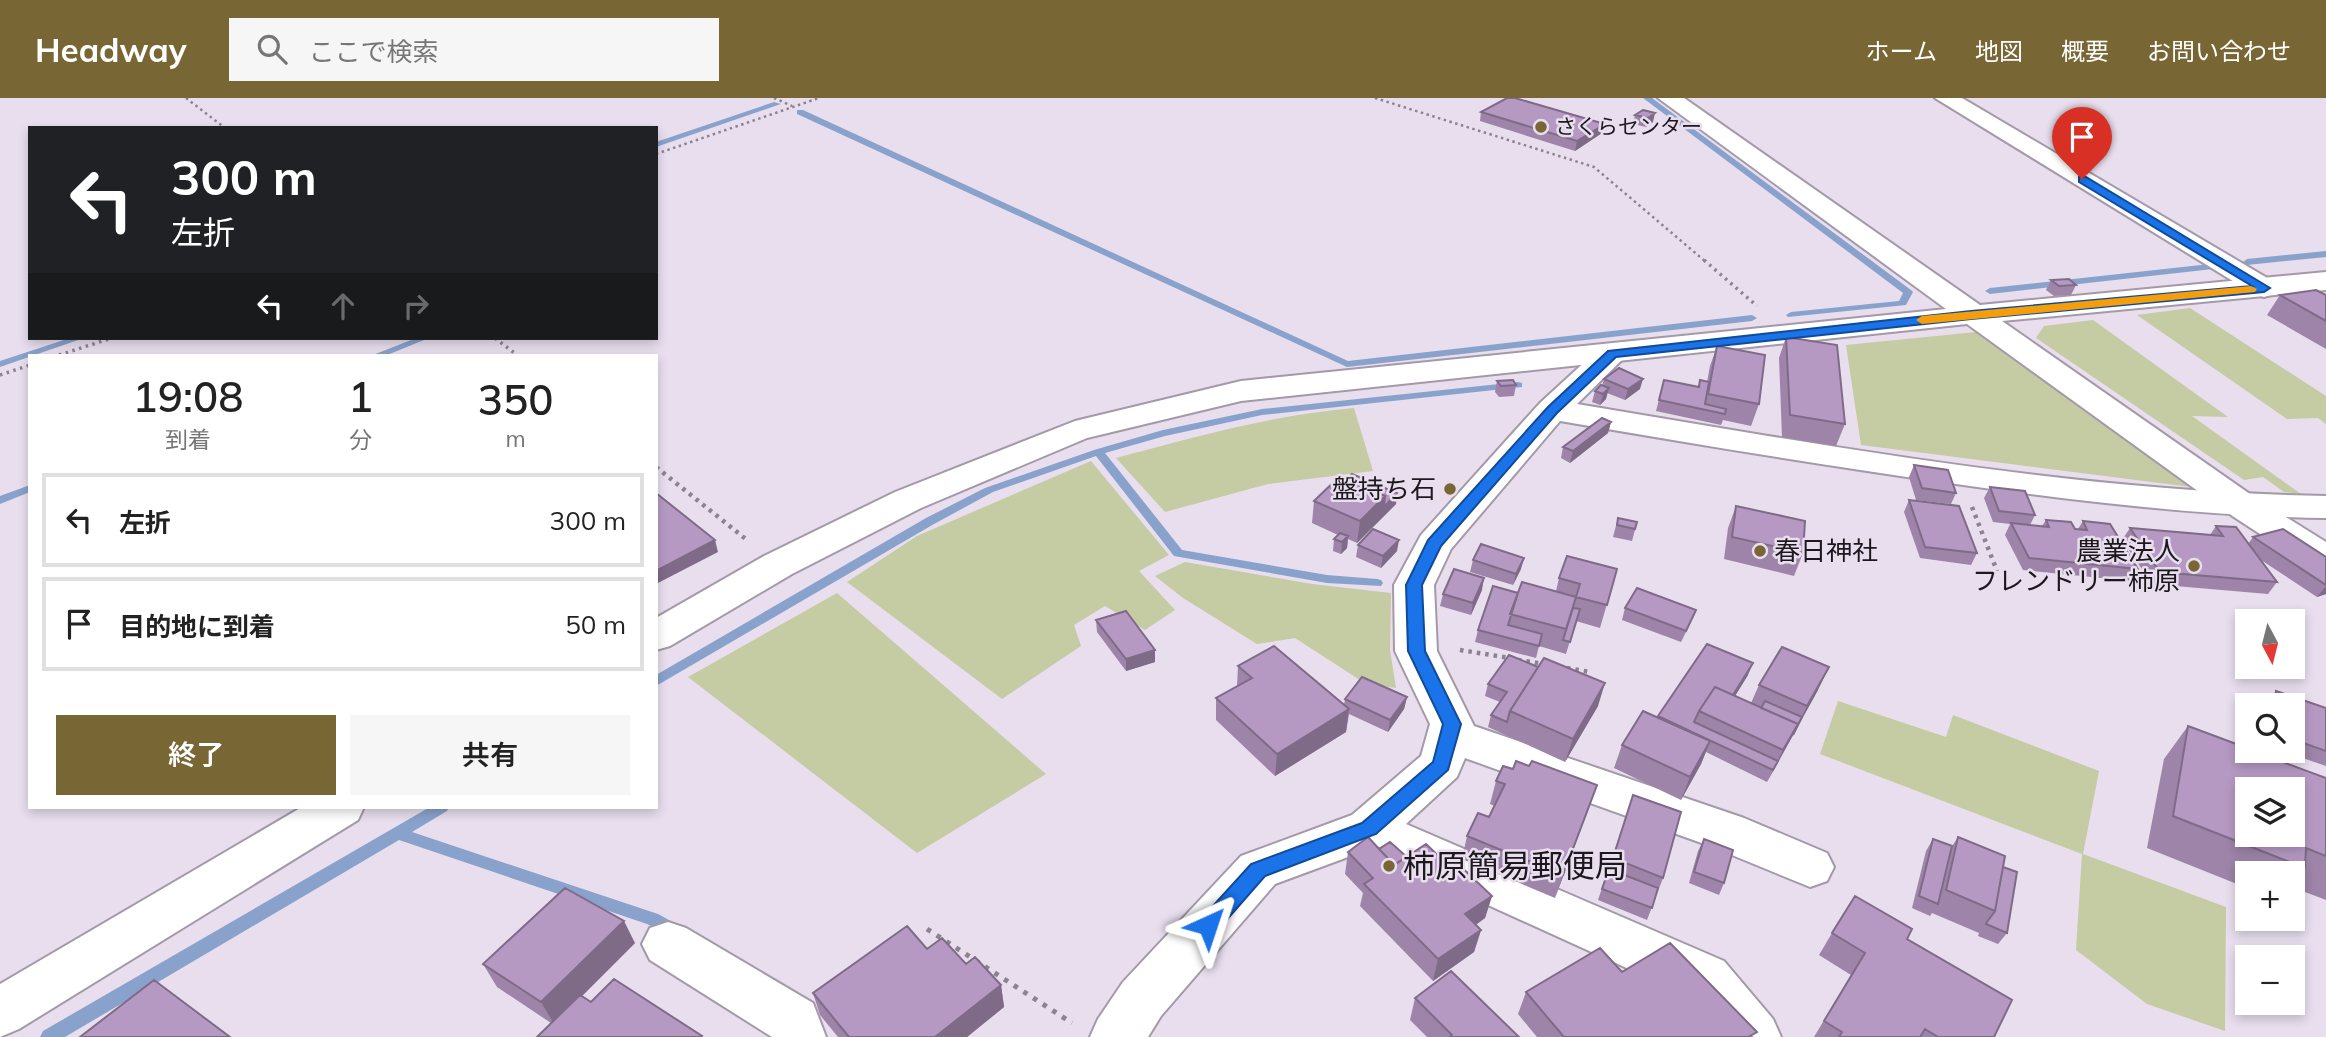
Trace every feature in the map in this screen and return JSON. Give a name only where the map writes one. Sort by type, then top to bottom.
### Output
[{"type":"street","points":[[1669,98],[2244,507],[2326,559]]},
{"type":"street","points":[[1946,98],[2279,287],[2326,302]]},
{"type":"street","points":[[658,635],[778,565],[908,500],[1074,431],[1241,391],[2326,281]]},
{"type":"street","points":[[1100,1033],[1142,999],[1258,870],[1369,829],[1441,765],[1451,736],[1452,724],[1415,642],[1414,585],[1434,544],[1552,410],[1612,354]]},
{"type":"street","points":[[1552,410],[1749,444],[1959,474],[2244,507],[2326,507]]},
{"type":"street","points":[[1451,736],[1727,832],[1810,867]]},
{"type":"street","points":[[0,1012],[338,809]]},
{"type":"street","points":[[1369,829],[1489,884],[1629,942],[1705,978],[1754,1037]]},
{"type":"street","points":[[668,944],[794,1021],[799,1037]]},
{"type":"path","points":[[186,98],[222,126]]},
{"type":"path","points":[[774,98],[793,107]]},
{"type":"path","points":[[658,153],[819,98]]},
{"type":"path","points":[[1375,98],[1594,167],[1790,334]]},
{"type":"path","points":[[62,354],[106,340]]},
{"type":"path","points":[[498,340],[516,354]]},
{"type":"path","points":[[0,375],[28,366]]},
{"type":"path","points":[[658,469],[778,565]]},
{"type":"path","points":[[1959,474],[1997,570]]},
{"type":"path","points":[[1415,642],[1549,665]]},
{"type":"path","points":[[1563,668],[1590,672]]},
{"type":"path","points":[[927,929],[1100,1033]]},
{"type":"green space","points":[[2190,308],[2326,396],[2326,424],[2318,418],[2287,419],[2137,315]]},
{"type":"green space","points":[[2093,320],[2228,417],[2192,416],[2301,494],[2284,492],[2263,477],[2244,480],[2036,338],[2044,326]]},
{"type":"green space","points":[[1976,332],[2191,487],[1861,445],[1846,345]]},
{"type":"green space","points":[[1354,408],[1373,471],[1268,484],[1165,512],[1116,458],[1264,421]]},
{"type":"green space","points":[[1091,461],[1169,555],[1139,571],[1175,610],[1145,630],[1105,606],[1074,625],[1081,646],[1002,699],[847,582],[917,536]]},
{"type":"green space","points":[[1185,562],[1312,584],[1391,593],[1390,650],[1396,688],[1366,684],[1295,638],[1257,644],[1183,598],[1155,576]]},
{"type":"green space","points":[[837,593],[1046,774],[917,853],[688,677]]},
{"type":"green space","points":[[1838,701],[1946,737],[1953,715],[2099,771],[2083,854],[2226,907],[2225,1031],[2147,1004],[2076,950],[2082,854],[1820,754]]},
{"type":"building","points":[[1507,98],[1605,124],[1577,141],[1481,112]]},
{"type":"building","points":[[1643,110],[1655,113],[1648,118],[1635,115]]},
{"type":"building","points":[[2069,279],[2076,285],[2059,286],[2051,280]]},
{"type":"building","points":[[2316,290],[2326,295],[2326,321],[2280,295]]},
{"type":"building","points":[[1786,337],[1837,345],[1845,424],[1790,415]]},
{"type":"building","points":[[1717,346],[1765,355],[1759,404],[1708,394]]},
{"type":"building","points":[[1619,368],[1643,379],[1628,389],[1604,379]]},
{"type":"building","points":[[1513,380],[1516,385],[1501,386],[1497,381]]},
{"type":"building","points":[[1664,380],[1699,387],[1700,380],[1709,382],[1705,404],[1726,409],[1725,414],[1659,400]]},
{"type":"building","points":[[1601,385],[1609,388],[1603,394],[1595,391]]},
{"type":"building","points":[[1602,418],[1611,422],[1573,451],[1563,447]]},
{"type":"building","points":[[1914,465],[1948,470],[1956,493],[1922,488]]},
{"type":"building","points":[[1352,474],[1397,493],[1384,507],[1385,496],[1346,480]]},
{"type":"building","points":[[1339,477],[1385,496],[1360,521],[1314,501]]},
{"type":"building","points":[[1990,487],[2025,491],[2035,515],[1999,511]]},
{"type":"building","points":[[658,495],[715,540],[658,570]]},
{"type":"building","points":[[1909,500],[1959,506],[1977,553],[1925,547]]},
{"type":"building","points":[[1736,506],[1805,521],[1803,553],[1732,537]]},
{"type":"building","points":[[1618,518],[1637,522],[1635,529],[1617,525]]},
{"type":"building","points":[[2046,520],[2071,522],[2075,529],[2087,530],[2083,521],[2110,524],[2138,569],[2029,558],[2011,523],[2049,527]]},
{"type":"building","points":[[2216,526],[2236,527],[2277,582],[2160,572],[2130,528],[2223,536]]},
{"type":"building","points":[[1373,529],[1399,540],[1383,556],[1358,545]]},
{"type":"building","points":[[2283,529],[2326,557],[2326,585],[2253,537]]},
{"type":"building","points":[[1340,533],[1348,536],[1342,542],[1334,539]]},
{"type":"building","points":[[1481,544],[1524,558],[1516,574],[1473,560]]},
{"type":"building","points":[[1567,556],[1617,569],[1607,605],[1576,597],[1580,584],[1559,578]]},
{"type":"building","points":[[1454,569],[1484,578],[1473,603],[1443,594]]},
{"type":"building","points":[[1522,582],[1576,597],[1566,629],[1510,614]]},
{"type":"building","points":[[1493,586],[1518,593],[1508,625],[1542,634],[1539,646],[1478,630]]},
{"type":"building","points":[[1637,588],[1696,610],[1686,631],[1625,608]]},
{"type":"building","points":[[1573,608],[1580,609],[1570,642],[1563,640]]},
{"type":"building","points":[[1126,611],[1155,650],[1126,659],[1096,620]]},
{"type":"building","points":[[1707,644],[1753,663],[1733,695],[1715,687],[1694,722],[1778,761],[1773,770],[1658,716]]},
{"type":"building","points":[[1274,646],[1349,709],[1277,754],[1216,698],[1252,678],[1238,666]]},
{"type":"building","points":[[1782,647],[1829,667],[1807,706],[1759,685]]},
{"type":"building","points":[[1509,655],[1538,667],[1510,711],[1507,722],[1491,715],[1507,692],[1488,684]]},
{"type":"building","points":[[1544,658],[1605,683],[1573,739],[1510,711]]},
{"type":"building","points":[[1362,677],[1407,697],[1390,720],[1345,699]]},
{"type":"building","points":[[1715,687],[1798,724],[1783,750],[1699,711]]},
{"type":"building","points":[[1765,701],[1802,717],[1793,735],[1798,724],[1761,708]]},
{"type":"building","points":[[2305,701],[2326,708],[2326,751],[2305,744]]},
{"type":"building","points":[[1643,711],[1710,741],[1690,777],[1622,745]]},
{"type":"building","points":[[2188,726],[2235,744],[2235,763],[2285,763],[2326,778],[2326,856],[2306,848],[2305,868],[2305,861],[2287,861],[2252,847],[2305,847],[2305,777],[2235,777],[2235,840],[2173,816]]},
{"type":"building","points":[[1516,761],[1529,766],[1532,761],[1597,785],[1563,875],[1467,836],[1478,813],[1489,817],[1505,784],[1496,781],[1503,766],[1513,769]]},
{"type":"building","points":[[1633,795],[1681,812],[1663,878],[1613,858]]},
{"type":"building","points":[[1368,837],[1394,865],[1426,844],[1445,862],[1452,858],[1492,896],[1465,914],[1481,930],[1438,959],[1364,884],[1373,878],[1348,852]]},
{"type":"building","points":[[1958,837],[2005,856],[1995,911],[1946,890]]},
{"type":"building","points":[[1704,839],[1733,850],[1724,883],[1694,872]]},
{"type":"building","points":[[1933,839],[1952,846],[1938,904],[1919,896]]},
{"type":"building","points":[[1390,842],[1407,857],[1394,865],[1379,849]]},
{"type":"building","points":[[2003,867],[2017,872],[2007,933],[1986,924],[1995,911]]},
{"type":"building","points":[[1609,869],[1658,888],[1652,908],[1602,889]]},
{"type":"building","points":[[565,888],[624,921],[541,1002],[483,964]]},
{"type":"building","points":[[1855,896],[1912,929],[1907,939],[2012,1000],[1994,1037],[1938,1037],[1925,1029],[1920,1037],[1839,1037],[1842,1032],[1824,1021],[1865,953],[1832,933]]},
{"type":"building","points":[[907,926],[927,949],[942,938],[966,964],[975,957],[1001,985],[935,1037],[849,1037],[813,993]]},
{"type":"building","points":[[1670,943],[1757,1032],[1748,1037],[1564,1037],[1526,992],[1600,948],[1622,972]]},
{"type":"building","points":[[1451,971],[1519,1037],[1450,1037],[1452,1035],[1415,998]]},
{"type":"building","points":[[614,979],[702,1036],[537,1037],[580,995],[591,1002]]},
{"type":"building","points":[[154,980],[230,1037],[80,1037]]},
{"type":"waterway","points":[[1647,98],[1908,292],[1903,303],[1791,315]]},
{"type":"waterway","points":[[658,144],[777,104]]},
{"type":"waterway","points":[[800,112],[1347,364],[1752,318]]},
{"type":"waterway","points":[[2247,262],[2326,254]]},
{"type":"waterway","points":[[1990,291],[2210,267]]},
{"type":"waterway","points":[[30,354],[73,340]]},
{"type":"waterway","points":[[381,354],[419,340]]},
{"type":"waterway","points":[[0,364],[28,355]]},
{"type":"waterway","points":[[1098,452],[1163,433],[1262,412],[1518,385]]},
{"type":"waterway","points":[[658,680],[930,521],[989,490],[1098,452]]},
{"type":"waterway","points":[[1098,452],[1178,553],[1327,579],[1377,583]]},
{"type":"waterway","points":[[0,500],[28,489]]},
{"type":"waterway","points":[[49,1037],[439,809]]},
{"type":"waterway","points":[[398,833],[652,919],[674,931]]},
{"type":"slow traffic","points":[[1922,320],[2251,289]]},
{"type":"place","name":"さくらセンター","points":[[1541,127]]},
{"type":"place","name":"盤持ち石","points":[[1450,489]]},
{"type":"place","name":"春日神社","points":[[1760,551]]},
{"type":"place","name":"農業法人 フレンドリー柿原","points":[[2194,566]]},
{"type":"place","name":"柿原簡易郵便局","points":[[1389,866]]},
{"type":"route","points":[[1208,925],[1258,870],[1369,829],[1441,765],[1451,736],[1452,724],[1416,651],[1414,585],[1434,544],[1552,410],[1612,354],[1971,315],[2264,288],[2082,179]]}]
